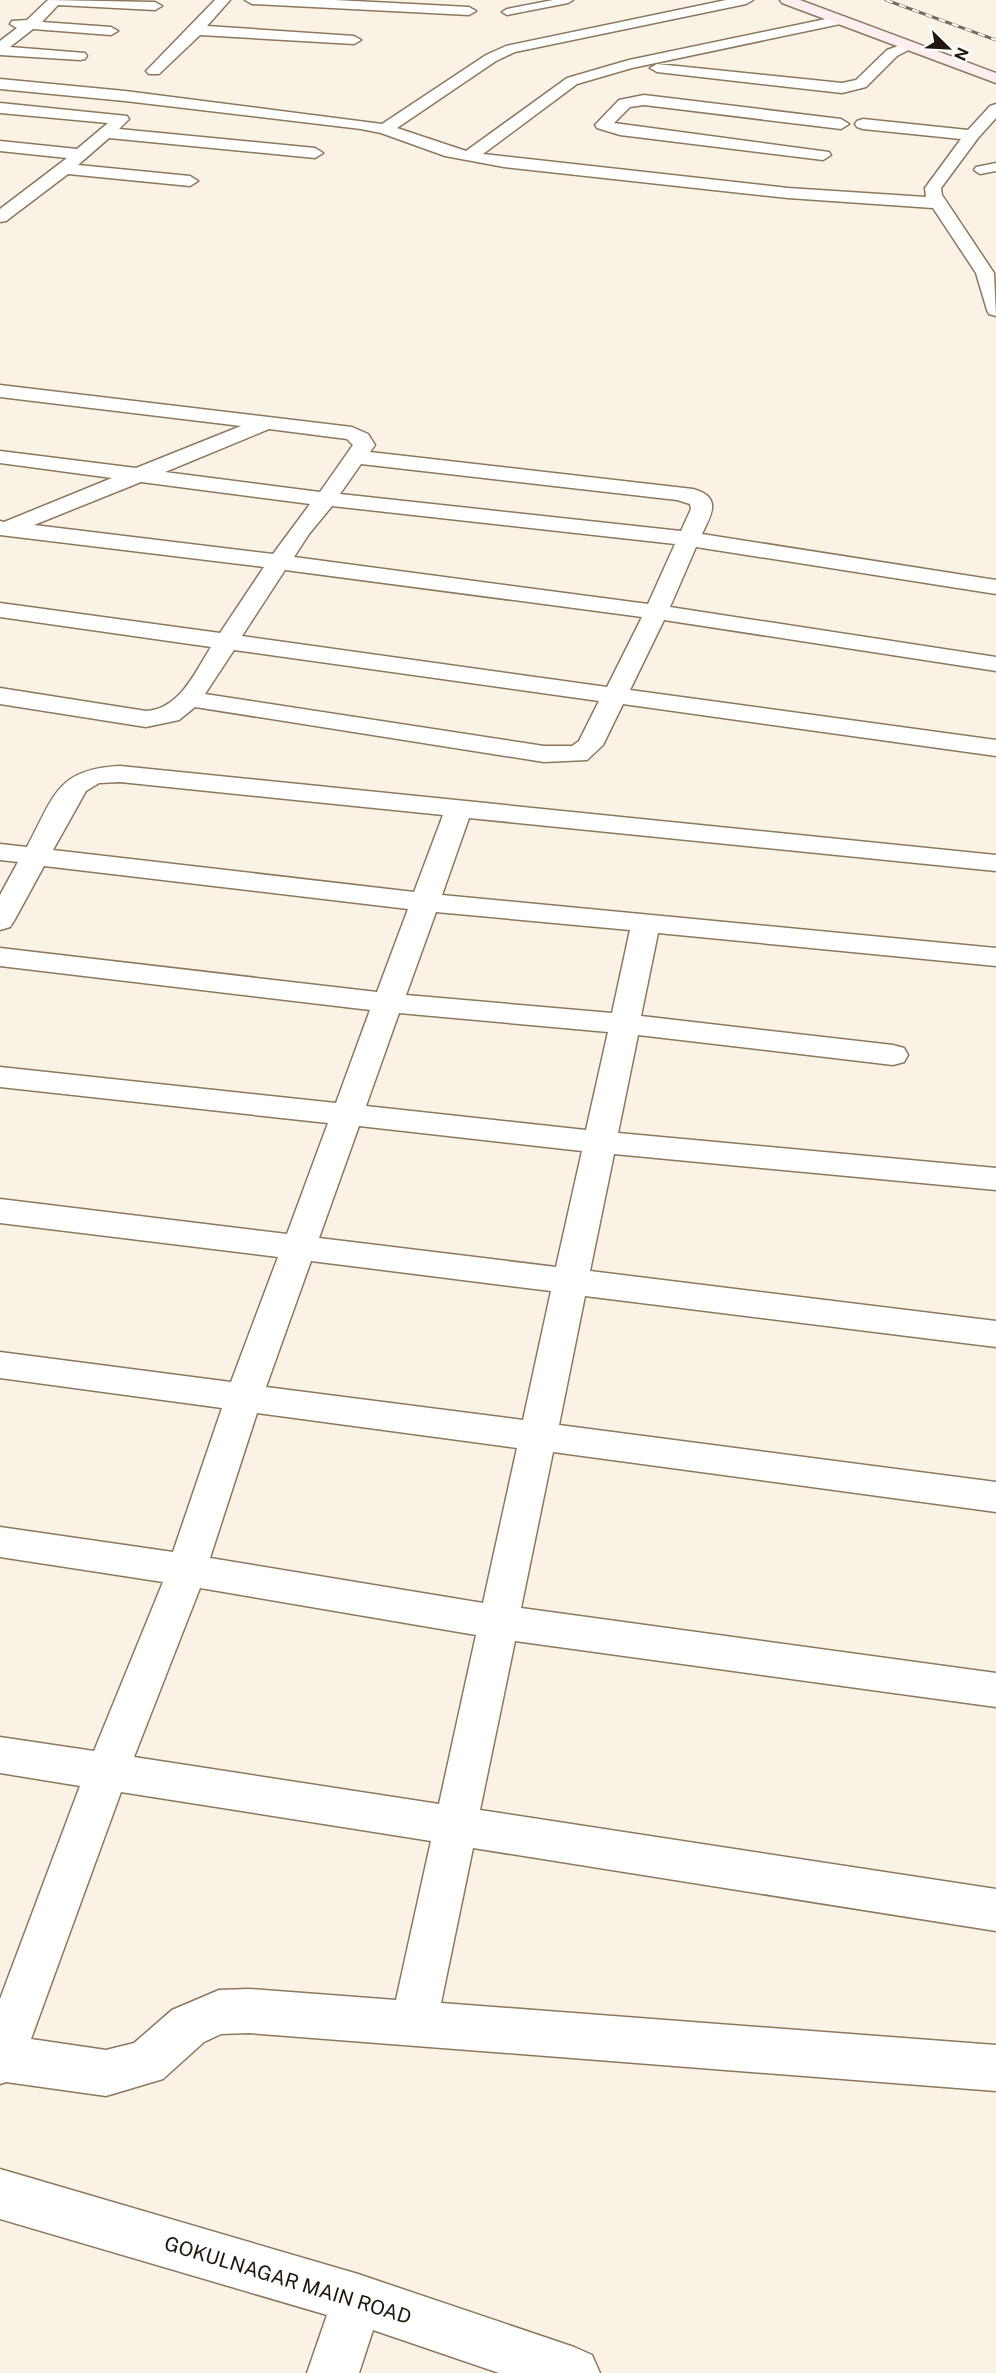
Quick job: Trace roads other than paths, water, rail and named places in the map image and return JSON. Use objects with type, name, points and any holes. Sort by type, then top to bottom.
[{"type":"main road","points":[[787,0],[996,78]]},
{"type":"main road","points":[[818,0],[996,67]]},
{"type":"street","points":[[0,50],[30,25],[51,0],[154,6]]},
{"type":"street","points":[[154,71],[223,0]]},
{"type":"street","points":[[252,0],[469,11]]},
{"type":"street","points":[[385,129],[491,58],[510,49],[746,0]]},
{"type":"street","points":[[468,157],[567,79],[840,20]]},
{"type":"street","points":[[0,23],[111,30]]},
{"type":"street","points":[[196,30],[354,40]]},
{"type":"street","points":[[676,137],[778,33]]},
{"type":"street","points":[[629,64],[831,88],[854,87],[861,84],[892,54],[909,46]]},
{"type":"street","points":[[510,49],[531,60]]},
{"type":"street","points":[[0,50],[80,56]]},
{"type":"street","points":[[0,84],[299,116],[385,129],[439,150],[468,157],[788,193],[938,203]]},
{"type":"street","points":[[0,217],[64,169],[145,98]]},
{"type":"street","points":[[823,155],[608,128],[603,125],[625,103],[633,100],[841,124]]},
{"type":"street","points":[[0,108],[121,119]]},
{"type":"street","points":[[996,109],[972,135],[933,188],[933,195],[985,273],[996,310]]},
{"type":"street","points":[[863,124],[972,135]]},
{"type":"street","points":[[106,133],[315,153]]},
{"type":"street","points":[[0,146],[81,154]]},
{"type":"street","points":[[64,169],[190,181]]},
{"type":"street","points":[[11,191],[32,193]]},
{"type":"street","points":[[0,391],[352,433],[361,438],[364,445],[326,499],[300,530],[189,699],[177,712],[163,718],[146,719],[0,696]]},
{"type":"street","points":[[2,529],[267,423]]},
{"type":"street","points":[[0,457],[326,499],[688,540],[996,587]]},
{"type":"street","points":[[189,699],[560,756],[578,754],[590,745],[656,612],[702,509],[701,502],[693,496],[356,457]]},
{"type":"street","points":[[2,529],[279,562],[656,612],[996,664]]},
{"type":"street","points":[[0,610],[996,748]]},
{"type":"street","points":[[0,921],[71,791],[80,781],[96,775],[120,774],[996,863]]},
{"type":"street","points":[[459,809],[390,1003],[244,1397],[187,1570],[107,1772],[1,2060],[106,2073],[146,2063],[188,2026],[219,2012],[249,2011],[996,2068]]},
{"type":"street","points":[[0,852],[425,902],[996,957]]},
{"type":"street","points":[[414,2023],[646,923]]},
{"type":"street","points":[[0,957],[390,1003],[625,1024],[892,1055]]},
{"type":"street","points":[[0,1077],[600,1142],[996,1179]]},
{"type":"street","points":[[0,1211],[996,1334]]},
{"type":"street","points":[[0,1365],[996,1497]]},
{"type":"street","points":[[0,1542],[187,1570],[499,1622],[996,1690]]},
{"type":"street","points":[[0,1755],[996,1910]]},
{"type":"street","name":"GOKULNAGAR MAIN ROAD","points":[[0,2196],[358,2299],[574,2373]]},
{"type":"street","points":[[333,2373],[358,2299]]},
{"type":"lane","points":[[507,12],[568,0]]},
{"type":"lane","points":[[980,170],[996,167]]},
{"type":"railway","points":[[886,0],[996,40]]}]
